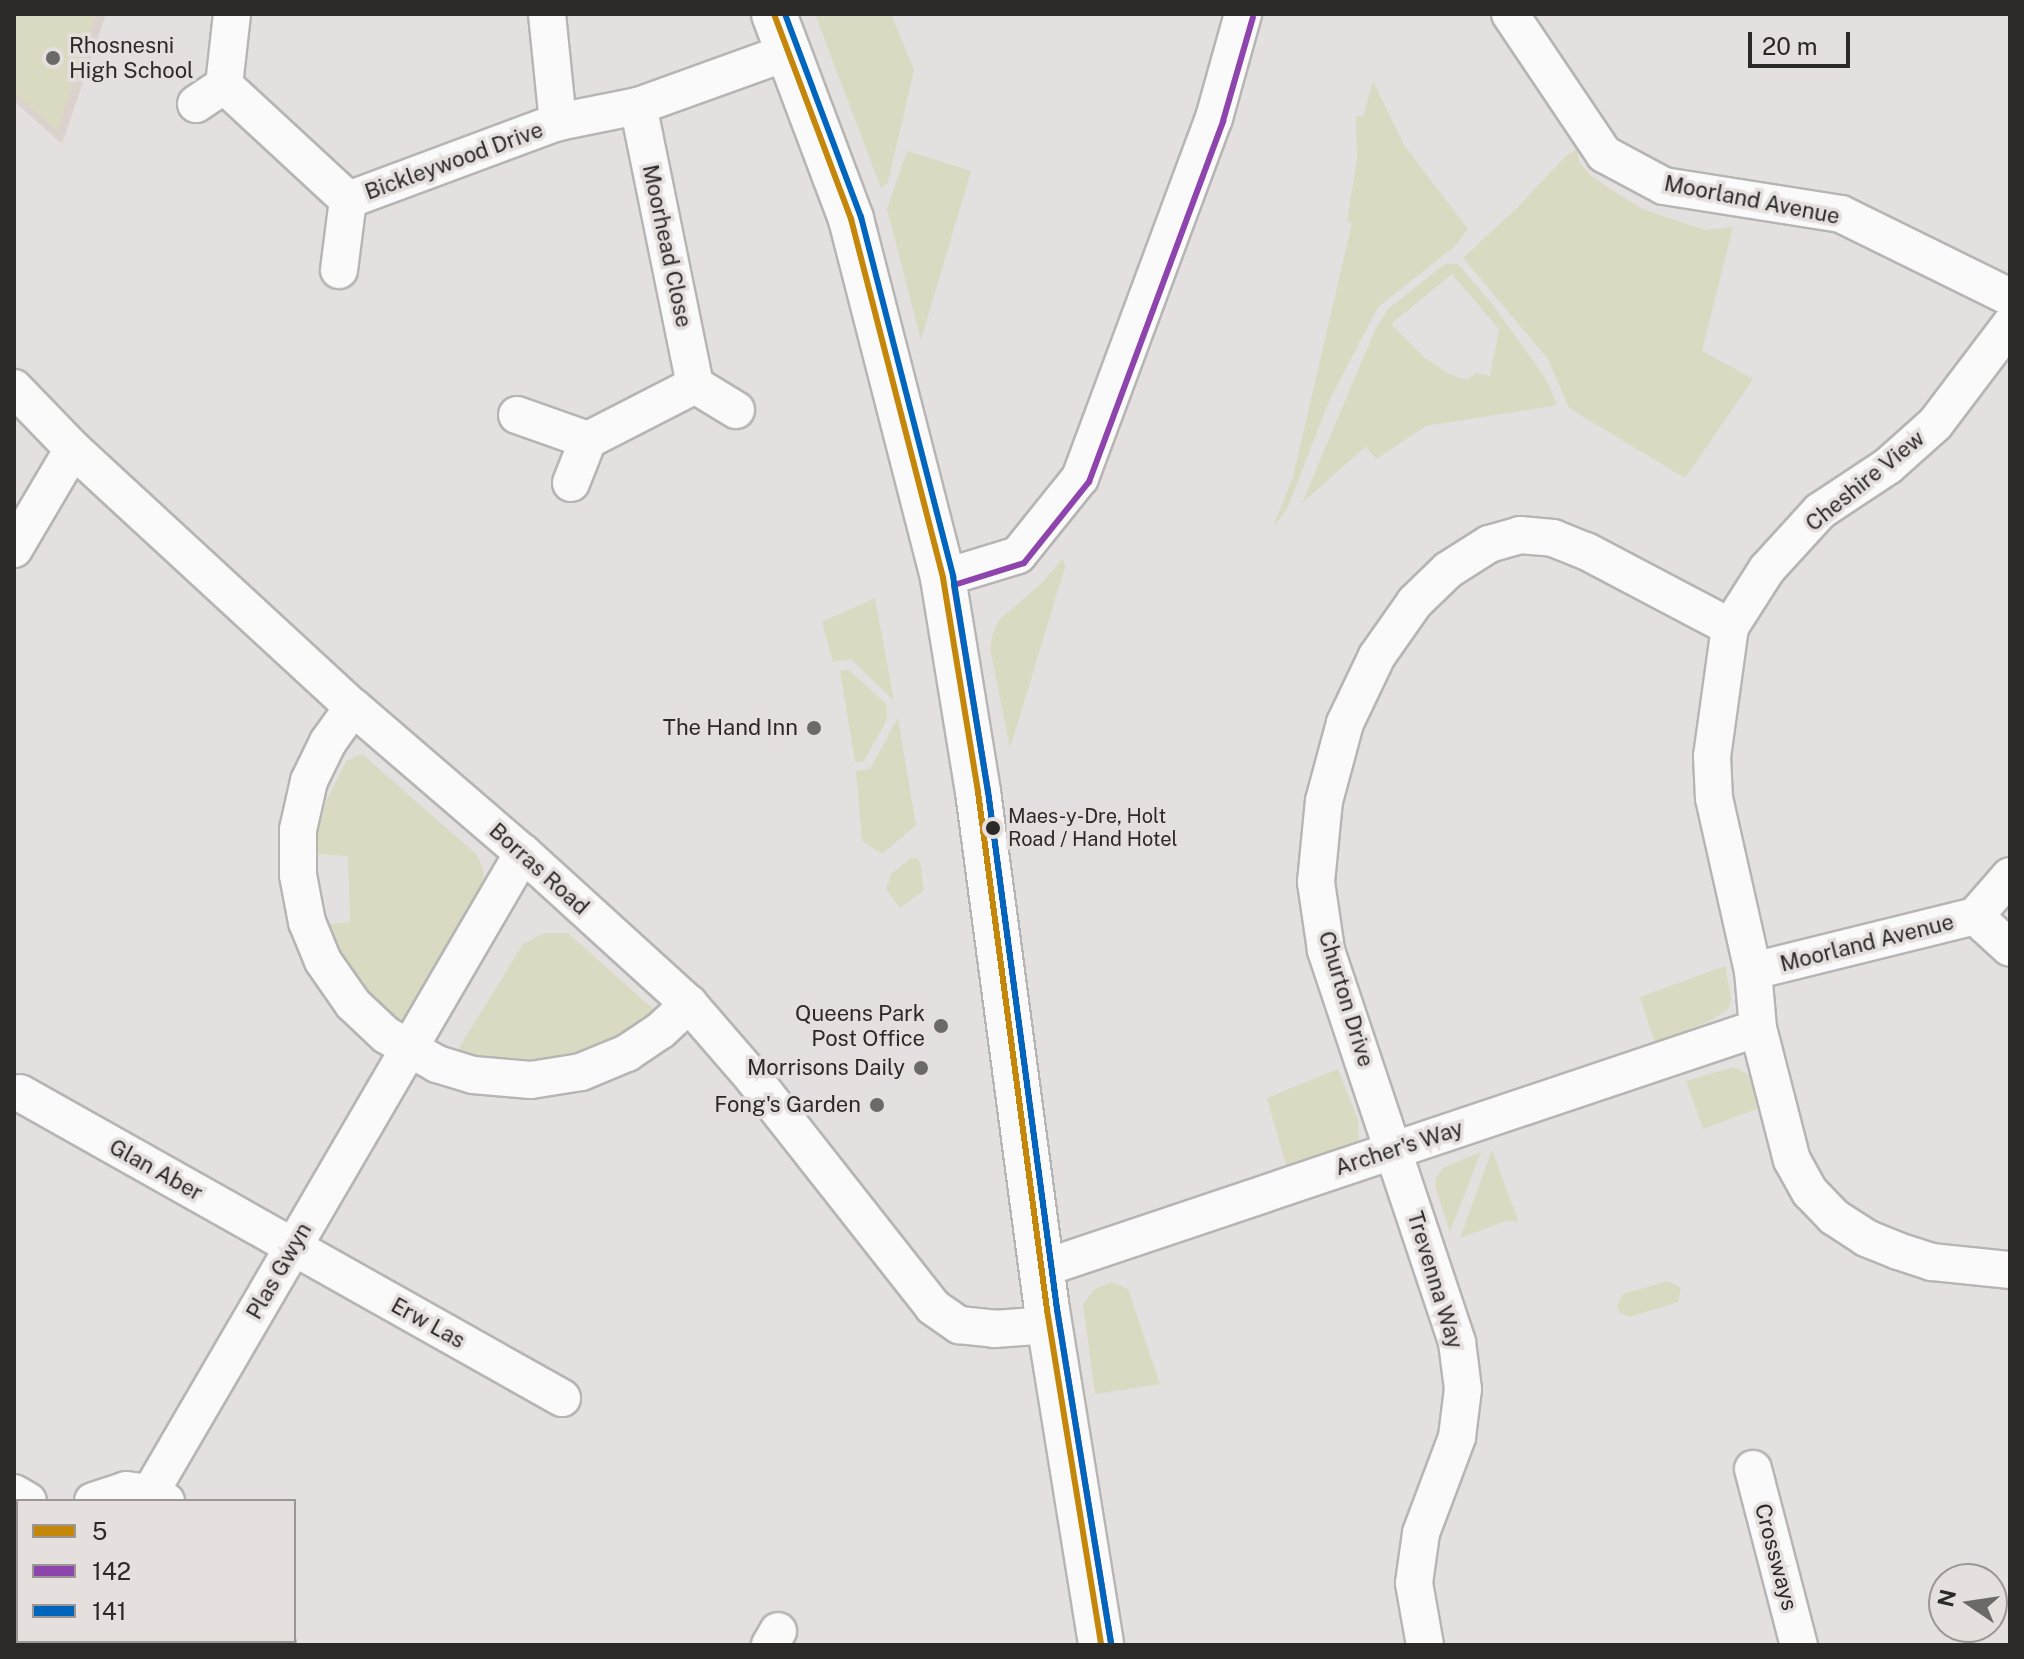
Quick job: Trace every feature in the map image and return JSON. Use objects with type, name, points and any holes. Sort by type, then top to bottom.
[{"type":"main road","points":[[781,33],[851,219],[943,578],[978,792],[1049,1325],[1101,1645]]},
{"type":"street","name":"Bickleywood Drive","points":[[232,14],[210,94],[348,200],[558,122],[638,106],[781,33]]},
{"type":"street","points":[[547,14],[558,122]]},
{"type":"street","points":[[943,578],[1018,555],[1080,478],[1214,118],[1243,14]]},
{"type":"street","name":"Moorland Avenue","points":[[1510,14],[1604,154],[1664,186],[1841,214],[2010,297]]},
{"type":"street","name":"Moorhead Close","points":[[638,106],[695,385]]},
{"type":"street","points":[[339,270],[348,200]]},
{"type":"street","name":"Cheshire View","points":[[1753,971],[1714,798],[1712,756],[1716,708],[1730,627],[1767,569],[1820,511],[1888,466],[1935,424],[2010,325]]},
{"type":"street","points":[[571,483],[588,440],[695,385],[736,410]]},
{"type":"street","name":"Borras Road","points":[[14,388],[73,449],[353,707],[523,853],[689,1004],[753,1078],[933,1307],[959,1325],[995,1329],[1049,1325]]},
{"type":"street","points":[[517,415],[588,440]]},
{"type":"street","points":[[14,549],[73,449]]},
{"type":"street","name":"Churton Drive","points":[[1395,1150],[1326,950],[1316,882],[1324,801],[1345,723],[1377,656],[1415,602],[1448,570],[1489,544],[1520,535],[1553,538],[1586,551],[1730,627]]},
{"type":"street","points":[[353,707],[328,742],[309,781],[298,830],[298,875],[307,922],[323,961],[353,1004],[408,1050],[473,1075],[531,1080],[568,1074],[627,1053],[660,1031],[689,1004]]},
{"type":"street","name":"Plas Gwyn","points":[[158,1497],[293,1247],[523,853]]},
{"type":"street","name":"Moorland Avenue","points":[[1753,971],[1975,916],[2010,876]]},
{"type":"street","points":[[1975,916],[2010,948]]},
{"type":"street","points":[[1753,971],[1758,1028],[1792,1160],[1810,1192],[1834,1217],[1866,1238],[1932,1262],[2010,1270]]},
{"type":"street","name":"Archer's Way","points":[[1041,1269],[1758,1028]]},
{"type":"street","name":"Glan Aber","points":[[20,1093],[293,1247]]},
{"type":"street","name":"Trevenna Way","points":[[1395,1150],[1457,1342],[1463,1389],[1457,1437],[1421,1533],[1414,1583],[1425,1645]]},
{"type":"street","name":"Erw Las","points":[[293,1247],[562,1398]]},
{"type":"street","name":"Crossways","points":[[1753,1469],[1799,1645]]},
{"type":"street","points":[[99,1499],[126,1490],[158,1497]]},
{"type":"shaded area","name":"Rhosnesni High School","points":[[14,14],[106,14],[62,144],[14,101]]},
{"type":"green space","name":"Rhosnesni High School","points":[[14,14],[96,14],[57,131],[14,92]]},
{"type":"green space","points":[[815,14],[891,14],[914,70],[888,182],[881,188]]},
{"type":"green space","points":[[1373,81],[1404,145],[1468,229],[1454,247],[1378,307],[1330,399],[1287,509],[1273,527],[1293,477],[1352,223],[1347,221],[1357,160],[1356,116],[1363,117]]},
{"type":"green space","points":[[1577,149],[1579,162],[1592,177],[1642,209],[1705,230],[1733,227],[1702,351],[1753,379],[1685,478],[1569,408],[1548,359],[1463,258],[1517,208],[1566,156]]},
{"type":"green space","points":[[907,151],[971,171],[921,340],[887,209]]},
{"type":"green space","points":[[1445,264],[1458,264],[1493,305],[1546,379],[1557,405],[1426,426],[1376,459],[1366,446],[1302,503],[1375,330],[1388,309]],"holes":[[[1452,274],[1499,329],[1490,376],[1476,373],[1467,380],[1449,374],[1425,358],[1391,324]]]},
{"type":"green space","points":[[1063,558],[1065,567],[1010,748],[990,648],[993,633],[1000,619],[1042,583]]},
{"type":"green space","points":[[875,598],[894,701],[851,659],[833,662],[822,622]]},
{"type":"green space","points":[[849,670],[886,704],[887,719],[864,761],[855,762],[840,671]]},
{"type":"green space","points":[[898,718],[916,825],[882,854],[862,841],[856,771],[870,769]]},
{"type":"green space","points":[[362,754],[476,854],[483,868],[484,885],[395,1042],[357,1002],[322,925],[350,922],[348,856],[318,854],[313,849],[326,802],[346,761]]},
{"type":"green space","points":[[911,858],[917,858],[920,862],[924,890],[900,908],[886,889],[891,874]]},
{"type":"green space","points":[[545,933],[568,933],[662,1017],[627,1052],[532,1074],[456,1053],[523,944]]},
{"type":"green space","points":[[1725,966],[1731,998],[1729,1008],[1712,1020],[1655,1043],[1640,997]]},
{"type":"green space","points":[[1734,1067],[1752,1076],[1757,1109],[1703,1129],[1686,1081]]},
{"type":"green space","points":[[1338,1069],[1358,1120],[1359,1139],[1351,1147],[1287,1168],[1267,1098]]},
{"type":"green space","points":[[1492,1150],[1519,1223],[1509,1220],[1460,1238]]},
{"type":"green space","points":[[1481,1152],[1450,1232],[1435,1186],[1437,1176],[1443,1168]]},
{"type":"green space","points":[[1668,1281],[1681,1288],[1678,1302],[1629,1317],[1619,1312],[1617,1305],[1623,1294]]},
{"type":"green space","points":[[1112,1282],[1128,1289],[1160,1384],[1095,1394],[1083,1304],[1095,1289]]},
{"type":"transit line","name":"5","points":[[774,14],[851,219],[943,578],[978,792],[1047,1310],[1101,1645]]},
{"type":"transit line","name":"141","points":[[785,14],[861,217],[953,576],[988,791],[1057,1309],[1111,1643]]},
{"type":"transit line","name":"142","points":[[1111,1643],[1057,1309],[988,791],[954,585],[1024,563],[1089,482],[1223,121],[1253,17]]},
{"type":"place","name":"Rhosnesni High School","points":[[53,58]]},
{"type":"place","name":"The Hand Inn","points":[[814,728]]},
{"type":"place","name":"Maes-y-Dre, Holt Road / Hand Hotel","points":[[993,828]]},
{"type":"place","name":"Queens Park Post Office","points":[[941,1026]]},
{"type":"place","name":"Morrisons Daily","points":[[921,1068]]},
{"type":"place","name":"Fong's Garden","points":[[877,1105]]}]
